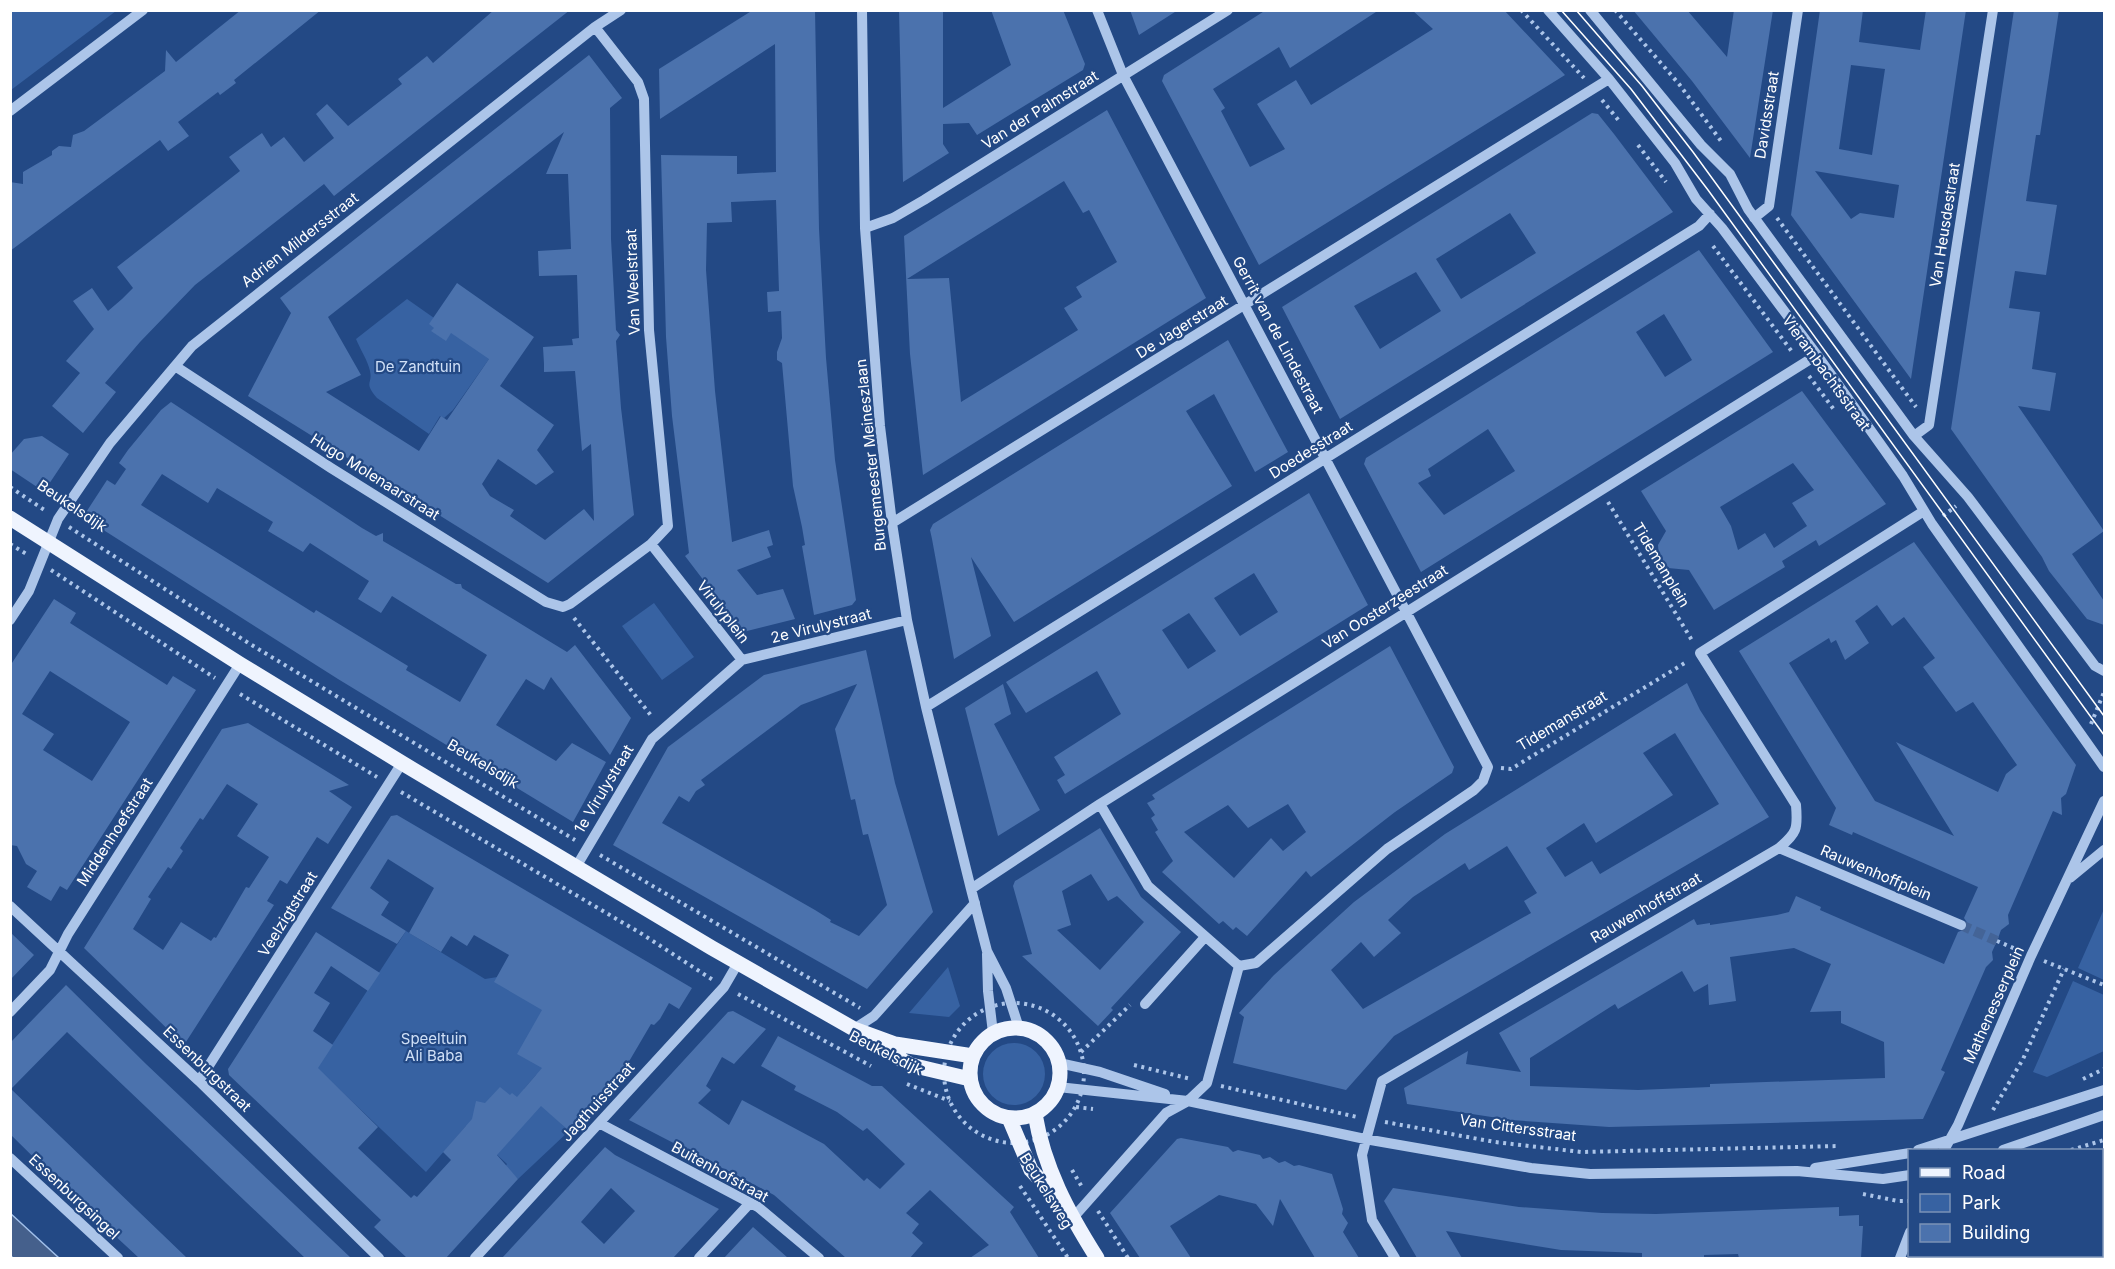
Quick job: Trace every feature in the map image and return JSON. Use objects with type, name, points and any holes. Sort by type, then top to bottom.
[{"type":"main road","name":"Beukelsdijk","points":[[10,518],[240,664],[402,763],[738,963],[854,1029],[895,1044],[973,1056]]},
{"type":"main road","points":[[1019,1028],[1044,1039],[1059,1063],[1058,1087],[1049,1103],[1035,1114],[1009,1118],[993,1113],[982,1105],[974,1093],[970,1079],[973,1056],[980,1045],[993,1033],[1019,1028]]},
{"type":"main road","name":"Beukelsdijk","points":[[854,1029],[874,1046],[911,1065],[970,1079]]},
{"type":"main road","name":"Beukelsweg","points":[[1035,1114],[1044,1155],[1068,1212]]},
{"type":"main road","name":"Beukelsweg","points":[[1009,1118],[1031,1170],[1068,1212],[1097,1258]]},
{"type":"street","points":[[10,111],[142,10]]},
{"type":"street","name":"Adrien Mildersstraat","points":[[10,620],[29,591],[51,543],[58,519],[110,443],[175,366],[212,328],[595,27],[621,10]]},
{"type":"street","name":"Burgemeester Meineszlaan","points":[[862,10],[865,228],[880,426],[892,523],[907,621],[926,707],[987,951]]},
{"type":"street","name":"Gerrit van de Lindestraat","points":[[1096,10],[1123,75],[1488,767]]},
{"type":"street","name":"Van der Palmstraat","points":[[865,228],[893,218],[924,200],[1228,10]]},
{"type":"street","name":"Vierambachtsstraat","points":[[1548,10],[1609,79],[1675,163],[1696,199],[1710,214],[1817,355],[1903,476],[1932,524],[2104,767]]},
{"type":"street","points":[[1590,10],[1701,145],[1730,174],[1755,218],[1914,436],[1968,497],[2095,666],[2104,670]]},
{"type":"street","name":"Davidsstraat","points":[[1769,206],[1798,10]]},
{"type":"street","name":"Van Heusdestraat","points":[[1929,425],[1993,10]]},
{"type":"street","name":"Van Weelstraat","points":[[595,27],[638,82],[644,99],[649,330],[668,526],[651,544]]},
{"type":"street","name":"De Jagerstraat","points":[[892,523],[1609,79]]},
{"type":"street","points":[[1755,218],[1769,206]]},
{"type":"street","name":"Doedesstraat","points":[[926,707],[1699,226],[1710,214]]},
{"type":"street","name":"Van Oosterzeestraat","points":[[971,889],[1100,804],[1817,355]]},
{"type":"street","name":"Hugo Molenaarstraat","points":[[175,366],[331,468],[546,602],[563,607]]},
{"type":"street","points":[[1914,436],[1929,425]]},
{"type":"street","points":[[1700,654],[1924,511]]},
{"type":"street","points":[[563,607],[651,544]]},
{"type":"street","name":"Virulyplein","points":[[651,544],[742,660],[661,728]]},
{"type":"street","name":"2e Virulystraat","points":[[742,660],[907,621]]},
{"type":"street","name":"Rauwenhoffstraat","points":[[1395,1258],[1372,1220],[1362,1155],[1382,1081],[1779,848],[1798,828],[1797,805],[1700,654]]},
{"type":"street","name":"Middenhoefstraat","points":[[10,1012],[50,970],[58,951],[240,664]]},
{"type":"street","name":"1e Virulystraat","points":[[576,867],[652,739],[661,728]]},
{"type":"street","name":"Veelzigtstraat","points":[[200,1082],[402,763]]},
{"type":"street","points":[[1239,966],[1256,963],[1323,902],[1387,849],[1474,790],[1483,781],[1488,767]]},
{"type":"street","name":"Mathenesserplein","points":[[1946,1146],[2031,956],[2104,801]]},
{"type":"street","points":[[1100,804],[1148,886],[1239,966]]},
{"type":"street","name":"Rauwenhoffplein","points":[[1779,848],[1961,925]]},
{"type":"street","name":"Mathenesserplein","points":[[2068,880],[2104,850]]},
{"type":"street","points":[[854,1029],[874,1016],[975,903]]},
{"type":"street","name":"Essenburgstraat","points":[[10,906],[200,1082],[379,1258]]},
{"type":"street","points":[[1145,1004],[1205,937]]},
{"type":"street","points":[[987,951],[1006,988],[1019,1028]]},
{"type":"street","points":[[987,951],[988,992],[993,1033]]},
{"type":"street","name":"Jagthuisstraat","points":[[475,1258],[724,987],[738,963]]},
{"type":"street","points":[[1068,1212],[1166,1113],[1188,1101],[1207,1083],[1239,966]]},
{"type":"street","points":[[1059,1063],[1100,1072],[1188,1101]]},
{"type":"street","points":[[1058,1087],[1188,1101],[1471,1160],[1590,1174],[1797,1171],[1883,1179],[1908,1175]]},
{"type":"street","points":[[1925,1149],[1946,1146],[2104,1090]]},
{"type":"street","points":[[2006,1149],[2104,1115]]},
{"type":"street","name":"Buitenhofstraat","points":[[599,1123],[750,1203],[819,1258]]},
{"type":"street","points":[[1797,1171],[1894,1158],[1908,1154]]},
{"type":"street","name":"Essenburgsingel","points":[[10,1158],[118,1258]]},
{"type":"street","points":[[699,1258],[750,1203]]},
{"type":"street","points":[[1900,1258],[1908,1237]]},
{"type":"path","points":[[1521,10],[1621,123]]},
{"type":"path","points":[[1615,10],[1679,84],[1727,150]]},
{"type":"path","points":[[1635,141],[1671,188]]},
{"type":"path","points":[[1769,206],[1929,425]]},
{"type":"path","name":"Vierambachtsstraat","points":[[1699,226],[1836,413]]},
{"type":"path","name":"Beukelsdijk","points":[[10,487],[250,645],[874,1016]]},
{"type":"path","name":"Tidemanplein","points":[[1600,489],[1700,654]]},
{"type":"path","points":[[1932,524],[1968,497]]},
{"type":"path","name":"Beukelsdijk","points":[[10,544],[227,686],[388,784],[642,934],[724,987],[874,1067]]},
{"type":"path","points":[[563,607],[661,728]]},
{"type":"path","name":"Tidemanstraat","points":[[1488,767],[1511,769],[1700,654]]},
{"type":"path","points":[[1997,941],[2104,985]]},
{"type":"path","points":[[1985,1131],[1994,1108],[2023,1059],[2064,969]]},
{"type":"path","points":[[1092,1054],[1081,1052],[1137,998],[1145,1004]]},
{"type":"path","points":[[944,1035],[954,1037]]},
{"type":"path","name":"Van Cittersstraat","points":[[1127,1063],[1371,1120],[1495,1142],[1581,1152],[1851,1146]]},
{"type":"path","name":"Beukelsdijk","points":[[903,1082],[950,1101],[966,1120],[997,1140]]},
{"type":"path","points":[[1055,1131],[1076,1107]]},
{"type":"path","name":"Beukelsweg","points":[[997,1140],[1001,1150]]},
{"type":"path","points":[[2075,1149],[2104,1140]]},
{"type":"path","name":"Beukelsweg","points":[[1013,1178],[1068,1258]]},
{"type":"green space","points":[[11,10],[116,10],[116,11],[11,90]]},
{"type":"green space","name":"De Zandtuin","points":[[407,299],[454,332],[494,352],[453,410],[444,418],[440,416],[429,434],[377,398],[370,389],[369,367],[356,339]]},
{"type":"green space","points":[[654,603],[694,657],[662,680],[622,626]]},
{"type":"green space","points":[[2104,909],[2104,980],[2078,968]]},
{"type":"green space","name":"Speeltuin Ali Baba","points":[[406,931],[485,979],[568,966],[553,1066],[536,1075],[524,1089],[569,1131],[518,1179],[505,1167],[507,1164],[466,1126],[426,1172],[317,1068]]},
{"type":"green space","points":[[948,967],[960,1006],[949,1017],[909,1013]]},
{"type":"green space","points":[[2073,981],[2104,995],[2104,1051],[2047,1077],[2033,1072]]},
{"type":"green space","points":[[1014,1043],[1026,1045],[1036,1052],[1043,1062],[1045,1074],[1043,1086],[1036,1096],[1026,1103],[1014,1105],[1002,1103],[992,1096],[985,1086],[983,1074],[985,1062],[992,1052],[1002,1045]]},
{"type":"shaded area","points":[[10,1213],[59,1258],[13,1258],[11,1256]]},
{"type":"building","points":[[241,10],[321,10],[234,80],[236,83],[220,95],[218,92],[178,122],[189,136],[168,151],[160,140],[10,251],[10,182],[23,184],[23,172],[52,155],[52,151],[59,146],[71,147],[73,135],[84,131],[165,71],[166,50],[176,62]]},
{"type":"building","points":[[494,10],[570,10],[334,196],[324,184],[195,285],[140,342],[105,383],[116,392],[83,433],[52,406],[80,373],[66,361],[94,329],[73,301],[92,288],[108,311],[122,299],[133,288],[117,267],[240,171],[229,157],[262,133],[271,147],[284,137],[304,162],[334,138],[316,114],[327,104],[348,126],[402,84],[398,79],[427,56],[433,63]]},
{"type":"building","points":[[753,10],[815,10],[819,229],[826,358],[835,460],[856,600],[852,605],[814,615],[802,546],[805,545],[793,486],[782,363],[777,360],[782,338],[781,311],[768,312],[767,292],[779,291],[776,200],[731,202],[732,222],[707,223],[706,270],[715,391],[732,542],[769,530],[773,545],[767,547],[771,557],[737,570],[757,595],[783,589],[795,619],[743,632],[685,556],[689,553],[672,416],[666,337],[661,155],[737,156],[737,174],[776,172],[775,44],[660,119],[659,69]]},
{"type":"building","points":[[899,10],[943,10],[943,108],[1011,65],[991,10],[1063,10],[1085,64],[1083,70],[977,135],[969,123],[943,124],[943,144],[949,153],[903,182]]},
{"type":"building","points":[[1130,10],[1178,10],[1139,35]]},
{"type":"building","points":[[1266,10],[1379,10],[1290,68],[1279,47],[1213,89],[1225,108],[1221,111],[1250,167],[1285,149],[1257,104],[1296,80],[1311,105],[1433,29],[1412,10],[1504,10],[1565,75],[1259,265],[1162,81],[1164,75]]},
{"type":"building","points":[[1633,10],[1687,10],[1727,57],[1734,10],[1773,10],[1750,158],[1692,81]]},
{"type":"building","points":[[1820,10],[1863,10],[1859,42],[1920,50],[1926,10],[1966,10],[1911,379],[1791,215]],"holes":[[[1851,65],[1885,69],[1872,155],[1839,149]],[[1815,171],[1899,185],[1894,218],[1860,213],[1851,219]]]},
{"type":"building","points":[[2014,10],[2059,10],[2040,135],[2036,135],[2026,201],[2057,205],[2046,275],[2015,271],[2009,308],[2040,312],[2032,369],[2056,373],[2050,411],[2018,406],[2104,531],[2072,554],[2104,601],[2104,625],[2087,619],[2049,571],[2042,557],[1951,429]]},
{"type":"building","points":[[589,55],[622,98],[610,108],[611,239],[616,330],[620,335],[616,341],[621,408],[634,515],[548,583],[248,396],[291,313],[280,298]],"holes":[[[564,132],[546,174],[568,174],[571,249],[538,251],[539,276],[577,275],[579,338],[572,339],[573,345],[543,347],[544,372],[575,371],[582,451],[591,444],[594,521],[584,509],[545,540],[510,516],[514,510],[490,496],[482,484],[498,459],[536,485],[554,472],[537,450],[554,425],[500,386],[534,337],[457,283],[429,324],[434,328],[431,331],[446,341],[451,333],[489,359],[447,420],[441,416],[419,451],[326,392],[361,375],[328,317]]]},
{"type":"building","points":[[1107,110],[1206,298],[923,475],[910,354],[904,236]],"holes":[[[1064,181],[1083,213],[1089,210],[1117,262],[1076,287],[1082,297],[1064,308],[1078,330],[961,402],[949,278],[907,279]]]},
{"type":"building","points":[[1592,113],[1598,114],[1673,212],[1340,419],[1282,307]],"holes":[[[1510,213],[1536,253],[1461,299],[1436,259]],[[1416,272],[1441,311],[1380,349],[1354,306]]]},
{"type":"building","points":[[1699,250],[1773,352],[1421,572],[1364,464],[1366,458]],"holes":[[[1664,314],[1692,360],[1665,377],[1636,332]],[[1488,429],[1515,471],[1444,515],[1418,483],[1431,476],[1428,469]]]},
{"type":"building","points":[[1228,340],[1288,452],[1255,472],[1214,394],[1186,411],[1232,486],[1014,622],[971,557],[991,636],[954,659],[930,530],[933,524]]},
{"type":"building","points":[[1802,391],[1886,504],[1819,546],[1816,540],[1782,561],[1785,567],[1714,610],[1689,570],[1668,568],[1659,558],[1658,545],[1666,531],[1641,491]],"holes":[[[1793,463],[1814,490],[1792,503],[1807,526],[1774,548],[1765,533],[1738,550],[1731,526],[1720,507]]]},
{"type":"building","points":[[171,402],[362,528],[376,536],[383,533],[383,541],[456,584],[461,584],[462,588],[567,652],[575,645],[631,718],[610,755],[551,677],[544,690],[526,679],[496,725],[556,761],[572,743],[606,762],[573,822],[338,679],[83,517],[107,480],[115,485],[126,469],[119,463],[161,410]],"holes":[[[162,474],[208,503],[217,488],[273,522],[268,531],[303,552],[310,543],[369,581],[358,599],[381,613],[392,596],[487,655],[460,702],[406,670],[408,666],[316,610],[314,613],[141,505]]]},
{"type":"building","points":[[42,436],[69,454],[47,487],[40,489],[10,469],[10,455],[24,439]]},
{"type":"building","points":[[1309,493],[1368,605],[1065,794],[1057,780],[1065,775],[1054,757],[1121,714],[1097,671],[1026,713],[1006,682]],"holes":[[[1254,573],[1278,612],[1240,636],[1214,598]],[[1189,613],[1216,651],[1188,669],[1162,630]]]},
{"type":"building","points":[[1914,542],[2076,765],[2066,794],[2061,798],[2062,815],[2053,811],[2008,915],[2009,924],[2001,930],[1992,952],[1993,960],[1986,967],[1941,1070],[1945,1072],[1923,1119],[1609,1127],[1511,1120],[1407,1104],[1404,1088],[1468,1051],[1466,1064],[1521,1072],[1499,1033],[1694,919],[1697,925],[1710,923],[1710,925],[1777,915],[1789,912],[1796,896],[1821,907],[1820,910],[1944,964],[1958,932],[1968,928],[1964,918],[1978,887],[1853,832],[1852,835],[1829,825],[1836,808],[1739,651]],"holes":[[[1877,605],[1892,626],[1904,617],[1935,658],[1923,667],[1956,712],[1973,702],[2017,765],[2006,774],[1998,792],[1896,742],[1954,836],[1875,801],[1789,663],[1829,638],[1831,643],[1836,640],[1845,660],[1869,643],[1855,621]],[[1794,948],[1831,964],[1810,1012],[1841,1011],[1841,1023],[1884,1042],[1885,1078],[1710,1084],[1710,1087],[1638,1090],[1530,1086],[1530,1058],[1615,1004],[1618,1009],[1682,971],[1694,992],[1708,984],[1709,1005],[1736,1001],[1730,957]]]},
{"type":"building","points":[[54,599],[76,613],[70,623],[167,685],[173,676],[196,690],[67,890],[60,886],[51,901],[27,887],[37,871],[26,864],[17,846],[10,845],[10,666]],"holes":[[[50,671],[130,722],[92,781],[43,750],[54,734],[22,714]]]},
{"type":"building","points":[[1390,646],[1454,767],[1452,773],[1395,812],[1311,877],[1306,871],[1247,936],[1236,927],[1233,930],[1223,921],[1219,924],[1162,872],[1173,861],[1155,832],[1158,830],[1151,818],[1155,815],[1147,803],[1155,799],[1152,795]],"holes":[[[1288,804],[1306,832],[1283,851],[1271,838],[1234,878],[1184,832],[1228,805],[1248,828]]]},
{"type":"building","points":[[866,650],[895,783],[933,912],[867,989],[613,845],[668,747],[764,675]],"holes":[[[857,684],[835,729],[851,800],[855,799],[863,835],[868,834],[887,905],[859,936],[830,922],[831,920],[815,910],[662,823],[679,796],[689,802],[696,791],[705,785],[701,780],[801,705]]]},
{"type":"building","points":[[1687,683],[1700,710],[1769,817],[1394,1036],[1346,1090],[1233,1063],[1244,1017],[1239,1013],[1274,975],[1354,902],[1445,834]],"holes":[[[1675,733],[1719,804],[1600,874],[1592,861],[1565,877],[1546,848],[1584,823],[1596,843],[1673,795],[1643,753]],[[1507,846],[1537,893],[1524,901],[1531,913],[1363,1009],[1331,970],[1361,942],[1374,957],[1401,933],[1388,920],[1413,897],[1465,863],[1469,870]]]},
{"type":"building","points":[[1003,684],[1011,714],[994,724],[1040,810],[998,836],[965,708]]},
{"type":"building","points":[[248,723],[349,785],[329,791],[352,807],[328,844],[317,837],[287,884],[280,880],[267,901],[274,905],[184,1045],[84,948],[222,729]],"holes":[[[227,784],[258,804],[237,836],[269,857],[249,888],[246,887],[216,938],[214,937],[211,941],[181,922],[163,950],[133,929],[151,899],[148,897],[168,867],[171,869],[183,851],[180,848],[200,818],[203,820]]]},
{"type":"building","points":[[397,815],[692,988],[679,1009],[669,1003],[660,1019],[654,1025],[651,1024],[624,1070],[569,1131],[541,1106],[497,1155],[518,1179],[446,1258],[407,1258],[374,1227],[381,1220],[229,1075],[228,1069],[316,932],[380,973],[368,991],[331,966],[314,993],[330,1003],[313,1031],[333,1045],[318,1068],[378,1127],[358,1148],[411,1198],[414,1195],[417,1197],[451,1160],[443,1152],[472,1119],[476,1101],[485,1103],[500,1087],[510,1095],[512,1093],[517,1097],[542,1068],[517,1054],[542,1010],[494,982],[509,955],[474,935],[467,946],[451,936],[441,952],[409,933],[434,888],[388,859],[370,888],[389,902],[381,915],[406,931],[397,944],[331,908],[391,816]]},
{"type":"building","points":[[1100,828],[1141,897],[1181,932],[1111,1008],[1113,1010],[1098,1026],[1022,956],[1032,954],[1013,886],[1015,881]],"holes":[[[1091,874],[1108,901],[1117,896],[1144,922],[1100,970],[1057,930],[1071,925],[1062,891]]]},
{"type":"building","points":[[10,932],[34,955],[10,980]]},
{"type":"building","points":[[66,985],[351,1258],[305,1258],[67,1032],[11,1089],[187,1258],[139,1258],[84,1207],[10,1134],[10,1043]]},
{"type":"building","points":[[733,1011],[766,1029],[734,1064],[722,1057],[706,1086],[711,1090],[698,1103],[729,1125],[742,1100],[824,1144],[864,1181],[867,1178],[880,1189],[905,1164],[867,1128],[863,1131],[837,1112],[794,1090],[796,1086],[761,1066],[778,1036],[872,1086],[882,1086],[1014,1207],[1010,1212],[1039,1258],[970,1258],[989,1245],[930,1190],[906,1213],[919,1224],[912,1233],[923,1243],[910,1258],[846,1258],[774,1195],[629,1120],[728,1012]]},
{"type":"building","points":[[1177,1139],[1228,1147],[1233,1152],[1238,1150],[1260,1155],[1263,1159],[1270,1157],[1279,1163],[1285,1161],[1294,1166],[1299,1165],[1332,1174],[1343,1209],[1342,1214],[1348,1223],[1343,1232],[1359,1258],[1315,1258],[1280,1199],[1273,1226],[1256,1204],[1219,1195],[1170,1226],[1191,1258],[1140,1258],[1110,1213]]},
{"type":"building","points":[[605,1147],[615,1155],[719,1209],[673,1258],[502,1258]],"holes":[[[611,1188],[635,1211],[604,1244],[581,1222]]]},
{"type":"building","points":[[1393,1188],[1519,1207],[1602,1213],[1656,1214],[1839,1207],[1839,1216],[1859,1215],[1859,1226],[1863,1226],[1861,1258],[1739,1258],[1738,1254],[1704,1255],[1704,1258],[1642,1258],[1642,1253],[1561,1250],[1446,1231],[1462,1258],[1417,1258],[1384,1201]]},
{"type":"building","points":[[753,1227],[788,1258],[724,1258]]},
{"type":"tunnel","points":[[1961,925],[1997,941]]},
{"type":"tram line","points":[[1561,10],[1631,89],[1708,190],[2104,735]]},
{"type":"tram line","points":[[1576,10],[1642,86],[1693,152],[2104,716]]}]
